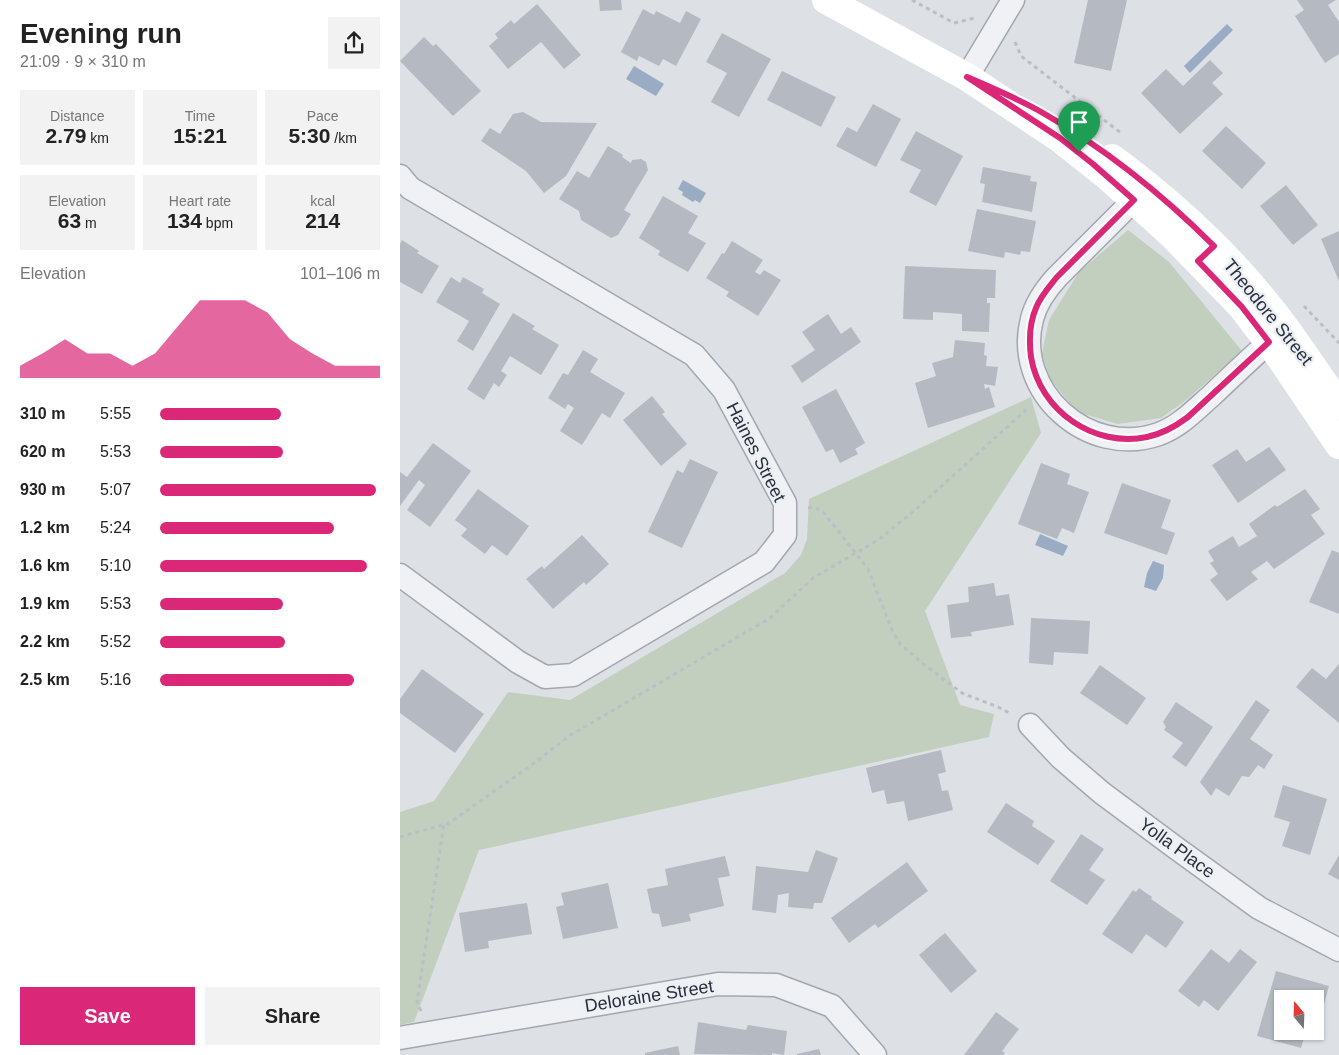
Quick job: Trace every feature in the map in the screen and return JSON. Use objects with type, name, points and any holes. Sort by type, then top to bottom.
[{"type":"main road","name":"Theodore Street","points":[[826,0],[967,77],[1060,138],[1093,164],[1140,192],[1206,254],[1246,281],[1338,440]]},
{"type":"main road","name":"Theodore Street","points":[[1278,336],[1339,405]]},
{"type":"street","points":[[967,77],[1013,0]]},
{"type":"street","name":"Haines Street","points":[[400,176],[410,188],[694,355],[724,390],[785,502],[784,535],[764,562],[573,675],[545,678],[518,662],[400,575]]},
{"type":"street","name":"Theodore Street","points":[[1140,192],[1057,277],[1036,307],[1030,328],[1030,353],[1037,381],[1044,393],[1063,415],[1082,428],[1094,433],[1120,438],[1146,437],[1169,429],[1188,417],[1278,336]]},
{"type":"street","name":"Yolla Place","points":[[1030,725],[1061,758],[1102,793],[1176,848],[1259,908],[1339,950]]},
{"type":"street","name":"Deloraine Street","points":[[400,1038],[718,984],[776,985],[832,1006],[875,1055]]},
{"type":"path","points":[[400,837],[449,823],[570,736],[770,618],[813,578],[878,540],[1044,393]]},
{"type":"path","points":[[785,511],[814,507],[824,513],[868,568],[892,630],[900,644],[962,693],[998,707],[1030,725]]},
{"type":"path","points":[[428,1032],[417,1002],[444,824]]},
{"type":"green space","points":[[1128,230],[1169,262],[1242,351],[1185,401],[1161,418],[1118,424],[1077,412],[1050,379],[1042,353],[1049,320],[1079,272]]},
{"type":"green space","points":[[1031,397],[1041,433],[925,611],[960,705],[994,714],[989,737],[479,850],[414,1022],[400,1025],[400,812],[434,801],[508,692],[570,700],[785,573],[801,555],[807,539],[809,499]]},
{"type":"water","points":[[1227,24],[1233,30],[1190,73],[1184,66]]},
{"type":"water","points":[[634,66],[664,84],[656,96],[626,79]]},
{"type":"water","points":[[683,180],[706,193],[700,203],[695,200],[693,202],[682,195],[683,192],[678,189]]},
{"type":"water","points":[[1040,534],[1068,546],[1063,556],[1035,545]]},
{"type":"water","points":[[1153,561],[1164,565],[1163,578],[1156,591],[1144,587],[1147,573]]},
{"type":"building","points":[[599,0],[621,0],[622,10],[600,11]]},
{"type":"building","points":[[1088,0],[1127,0],[1111,71],[1074,63]]},
{"type":"building","points":[[1297,0],[1336,0],[1328,5],[1339,22],[1339,54],[1325,63],[1295,16],[1304,10]]},
{"type":"building","points":[[537,4],[581,55],[564,69],[541,42],[508,69],[489,46],[498,38],[495,34],[511,20],[514,24]]},
{"type":"building","points":[[643,9],[654,15],[656,11],[680,23],[686,11],[701,19],[676,66],[663,59],[659,66],[639,56],[637,61],[621,52]]},
{"type":"building","points":[[722,33],[771,59],[739,117],[711,102],[727,73],[706,62]]},
{"type":"building","points":[[424,37],[433,46],[436,44],[481,91],[453,116],[400,61]]},
{"type":"building","points":[[1210,60],[1223,73],[1212,83],[1223,94],[1180,134],[1141,93],[1166,69],[1183,86]]},
{"type":"building","points":[[782,71],[836,97],[821,127],[767,100]]},
{"type":"building","points":[[873,104],[901,119],[876,167],[836,146],[847,127],[857,132]]},
{"type":"building","points":[[523,112],[541,122],[597,123],[566,176],[544,193],[526,171],[481,141],[490,128],[500,134],[513,114]]},
{"type":"building","points":[[1226,126],[1266,163],[1242,189],[1202,151]]},
{"type":"building","points":[[916,131],[963,156],[936,206],[909,192],[921,170],[900,160]]},
{"type":"building","points":[[608,146],[623,155],[622,157],[631,163],[632,160],[641,159],[646,162],[648,170],[624,210],[631,214],[618,235],[611,238],[581,220],[579,211],[559,199],[577,171],[589,178]]},
{"type":"building","points":[[983,167],[1031,176],[1030,181],[1037,182],[1032,212],[982,202],[985,184],[980,183]]},
{"type":"building","points":[[1286,185],[1318,225],[1293,245],[1260,206]]},
{"type":"building","points":[[663,196],[698,216],[688,233],[706,243],[688,272],[658,255],[660,251],[639,238]]},
{"type":"building","points":[[977,209],[1036,221],[1030,252],[1021,251],[1020,255],[1005,252],[1004,258],[968,251]]},
{"type":"building","points":[[1339,231],[1339,281],[1321,239]]},
{"type":"building","points":[[402,240],[419,251],[417,253],[439,266],[422,294],[400,282],[400,244]]},
{"type":"building","points":[[732,241],[763,260],[755,272],[760,275],[764,270],[781,280],[758,316],[726,296],[729,292],[706,278]]},
{"type":"building","points":[[905,266],[996,270],[995,298],[987,298],[987,303],[990,303],[989,332],[962,331],[962,314],[933,312],[933,320],[903,319]]},
{"type":"building","points":[[451,277],[460,283],[463,277],[484,289],[482,293],[500,304],[473,351],[457,341],[469,321],[436,302]]},
{"type":"building","points":[[513,313],[535,326],[532,329],[559,345],[541,375],[510,356],[501,371],[507,375],[499,387],[494,383],[484,400],[467,389]]},
{"type":"building","points":[[828,314],[841,334],[851,327],[861,342],[802,383],[791,366],[815,350],[802,332]]},
{"type":"building","points":[[955,340],[985,343],[984,355],[987,356],[986,366],[998,367],[995,386],[984,384],[985,389],[989,387],[995,407],[928,428],[915,383],[936,376],[932,363],[953,357]]},
{"type":"building","points":[[583,350],[598,359],[590,372],[625,393],[610,418],[602,413],[582,445],[560,431],[574,408],[568,404],[565,409],[548,398],[563,373],[568,375]]},
{"type":"building","points":[[836,389],[865,443],[855,449],[858,454],[840,463],[833,449],[826,452],[802,407]]},
{"type":"building","points":[[652,396],[665,412],[662,414],[687,444],[661,466],[623,420]]},
{"type":"building","points":[[433,443],[471,471],[430,527],[407,510],[425,485],[419,480],[400,506],[400,472],[407,477]]},
{"type":"building","points":[[1269,447],[1286,470],[1238,503],[1212,465],[1237,449],[1246,462]]},
{"type":"building","points":[[690,459],[718,472],[682,548],[648,532],[677,470],[683,473]]},
{"type":"building","points":[[1041,463],[1070,474],[1067,484],[1089,492],[1074,533],[1062,528],[1057,539],[1018,524]]},
{"type":"building","points":[[1122,483],[1171,500],[1161,528],[1175,533],[1167,555],[1104,533]]},
{"type":"building","points":[[478,489],[529,526],[507,556],[492,545],[485,554],[461,536],[467,529],[455,520]]},
{"type":"building","points":[[1305,489],[1320,509],[1311,515],[1325,534],[1274,569],[1267,561],[1251,572],[1258,579],[1227,601],[1210,580],[1218,574],[1210,563],[1214,561],[1208,551],[1233,536],[1239,547],[1257,536],[1249,524],[1275,505],[1277,507]]},
{"type":"building","points":[[582,535],[609,564],[586,585],[584,582],[553,609],[526,579],[542,566],[544,569]]},
{"type":"building","points":[[1332,550],[1339,553],[1339,614],[1309,602]]},
{"type":"building","points":[[994,583],[996,596],[1009,594],[1014,625],[971,632],[972,636],[951,638],[947,605],[969,602],[968,587]]},
{"type":"building","points":[[1031,618],[1090,621],[1088,654],[1054,652],[1053,665],[1029,663]]},
{"type":"building","points":[[1339,664],[1339,723],[1296,687],[1312,668],[1326,679]]},
{"type":"building","points":[[1100,665],[1146,698],[1127,725],[1080,693]]},
{"type":"building","points":[[422,669],[484,714],[455,753],[400,713],[400,699]]},
{"type":"building","points":[[1256,700],[1270,710],[1250,739],[1273,755],[1264,769],[1258,765],[1249,777],[1242,776],[1229,796],[1216,788],[1211,796],[1200,782]]},
{"type":"building","points":[[1176,702],[1213,727],[1186,767],[1172,757],[1183,743],[1164,730],[1166,727],[1163,722]]},
{"type":"building","points":[[941,750],[946,772],[938,774],[942,791],[948,790],[953,810],[908,821],[904,801],[887,804],[884,790],[872,793],[866,768]]},
{"type":"building","points":[[1283,785],[1327,799],[1310,855],[1282,846],[1290,822],[1274,817]]},
{"type":"building","points":[[1006,803],[1034,821],[1032,826],[1055,841],[1038,865],[987,832]]},
{"type":"building","points":[[1081,834],[1104,849],[1089,870],[1105,880],[1087,905],[1050,881]]},
{"type":"building","points":[[816,850],[838,858],[822,903],[814,903],[813,909],[788,907],[789,893],[778,895],[776,913],[752,910],[756,866],[808,872]]},
{"type":"building","points":[[1339,855],[1339,880],[1328,874]]},
{"type":"building","points":[[725,856],[730,876],[718,878],[724,906],[689,914],[691,921],[662,927],[659,914],[652,913],[647,889],[668,885],[665,869]]},
{"type":"building","points":[[907,862],[928,891],[878,928],[875,924],[849,943],[831,918]]},
{"type":"building","points":[[608,883],[618,928],[563,939],[556,907],[564,905],[561,893]]},
{"type":"building","points":[[1139,888],[1152,897],[1151,899],[1184,922],[1166,948],[1146,934],[1132,954],[1102,934],[1133,890],[1136,892]]},
{"type":"building","points":[[527,903],[532,934],[488,941],[489,948],[465,952],[459,913]]},
{"type":"building","points":[[945,933],[977,971],[951,993],[919,955]]},
{"type":"building","points":[[1211,949],[1229,963],[1240,949],[1257,962],[1218,1011],[1204,1000],[1199,1007],[1178,991]]},
{"type":"building","points":[[1276,971],[1329,986],[1324,1004],[1324,990],[1274,990],[1274,1040],[1303,1040],[1301,1048],[1257,1036]]},
{"type":"building","points":[[996,1012],[1019,1029],[1002,1051],[1005,1053],[1003,1055],[964,1055]]},
{"type":"building","points":[[698,1022],[746,1030],[748,1025],[787,1031],[784,1055],[772,1053],[772,1055],[694,1054]]},
{"type":"building","points":[[678,1046],[680,1055],[645,1055],[645,1053]]},
{"type":"building","points":[[819,1049],[821,1055],[797,1055],[797,1054]]},
{"type":"route","points":[[967,77],[1025,103],[1071,130],[1123,166],[1176,210],[1214,246],[1198,261],[1242,307],[1269,342],[1188,417],[1159,434],[1146,437],[1120,438],[1094,433],[1082,428],[1063,415],[1047,399],[1037,381],[1032,364],[1030,328],[1036,307],[1041,298],[1057,277],[1134,200],[1079,152],[967,77]]}]
